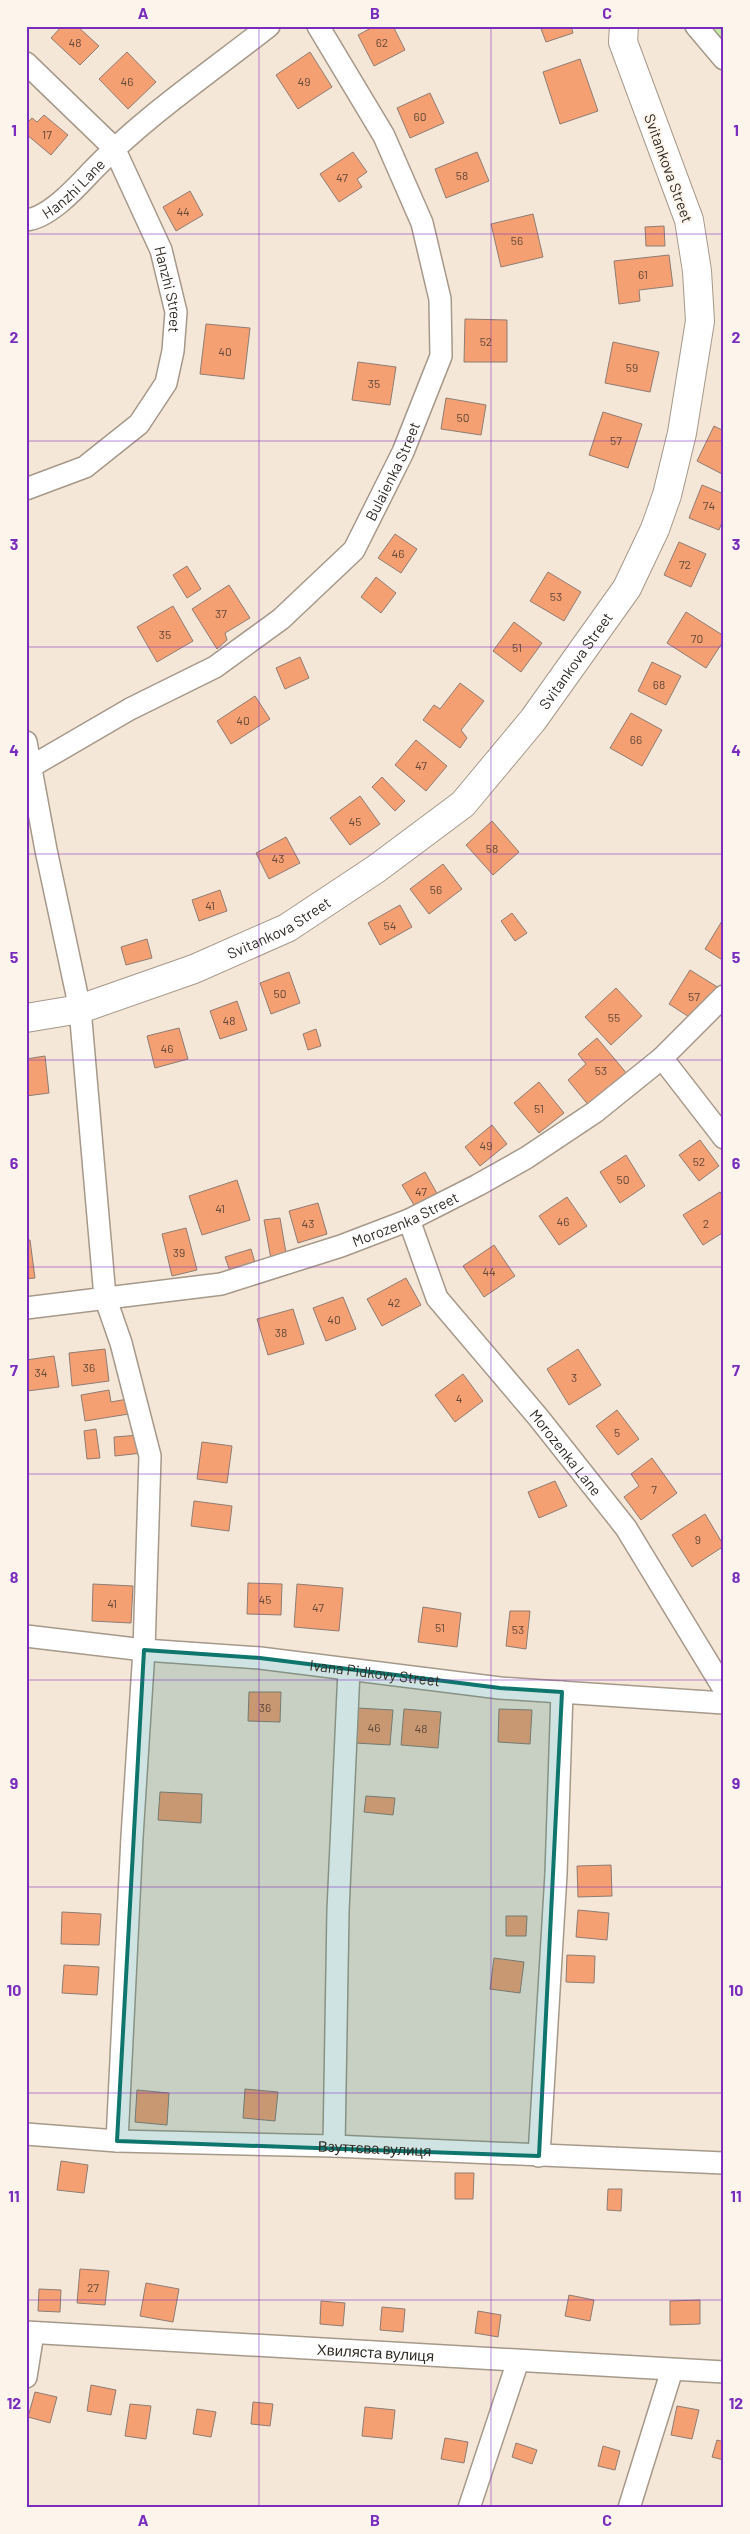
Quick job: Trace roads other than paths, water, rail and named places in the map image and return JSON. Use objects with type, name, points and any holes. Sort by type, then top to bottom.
[{"type":"street","name":"Hanzhi Lane","points":[[26,220],[37,219],[74,190],[114,148],[268,26]]},
{"type":"street","name":"Bulaienka Street","points":[[29,767],[130,709],[216,667],[282,619],[354,550],[403,452],[441,356],[440,299],[422,223],[384,136],[318,26]]},
{"type":"street","name":"Svitankova Street","points":[[26,1018],[80,1010],[194,969],[287,928],[376,868],[463,804],[533,720],[627,588],[655,529],[667,495],[682,433],[700,321],[697,271],[689,220],[623,42],[624,26]]},
{"type":"street","points":[[696,26],[724,59]]},
{"type":"street","name":"Hanzhi Street","points":[[26,63],[114,148],[161,250],[176,312],[173,351],[166,383],[139,424],[85,467],[26,490]]},
{"type":"street","points":[[26,742],[29,767],[80,1010],[106,1297],[124,1352],[150,1456],[144,1650],[132,1837],[117,2142]]},
{"type":"street","name":"Morozenka Street","points":[[26,1308],[221,1284],[342,1246],[409,1220],[526,1158],[595,1112],[662,1058],[724,996]]},
{"type":"street","points":[[662,1058],[724,1138]]},
{"type":"street","name":"Morozenka Lane","points":[[409,1220],[437,1298],[538,1417],[626,1528],[724,1688]]},
{"type":"street","name":"Ivana Pidkovy Street","points":[[26,1636],[144,1650],[260,1658],[500,1688],[724,1703]]},
{"type":"street","points":[[334,2146],[338,1911],[349,1670]]},
{"type":"street","points":[[539,2156],[556,1874],[562,1692]]},
{"type":"street","name":"Взуттєва вулиця","points":[[26,2134],[117,2142],[334,2146],[724,2163]]},
{"type":"street","points":[[26,2377],[30,2333]]},
{"type":"street","name":"Хвиляста вулиця","points":[[30,2333],[724,2372]]},
{"type":"street","points":[[469,2508],[518,2361]]},
{"type":"street","points":[[629,2508],[672,2370]]}]
